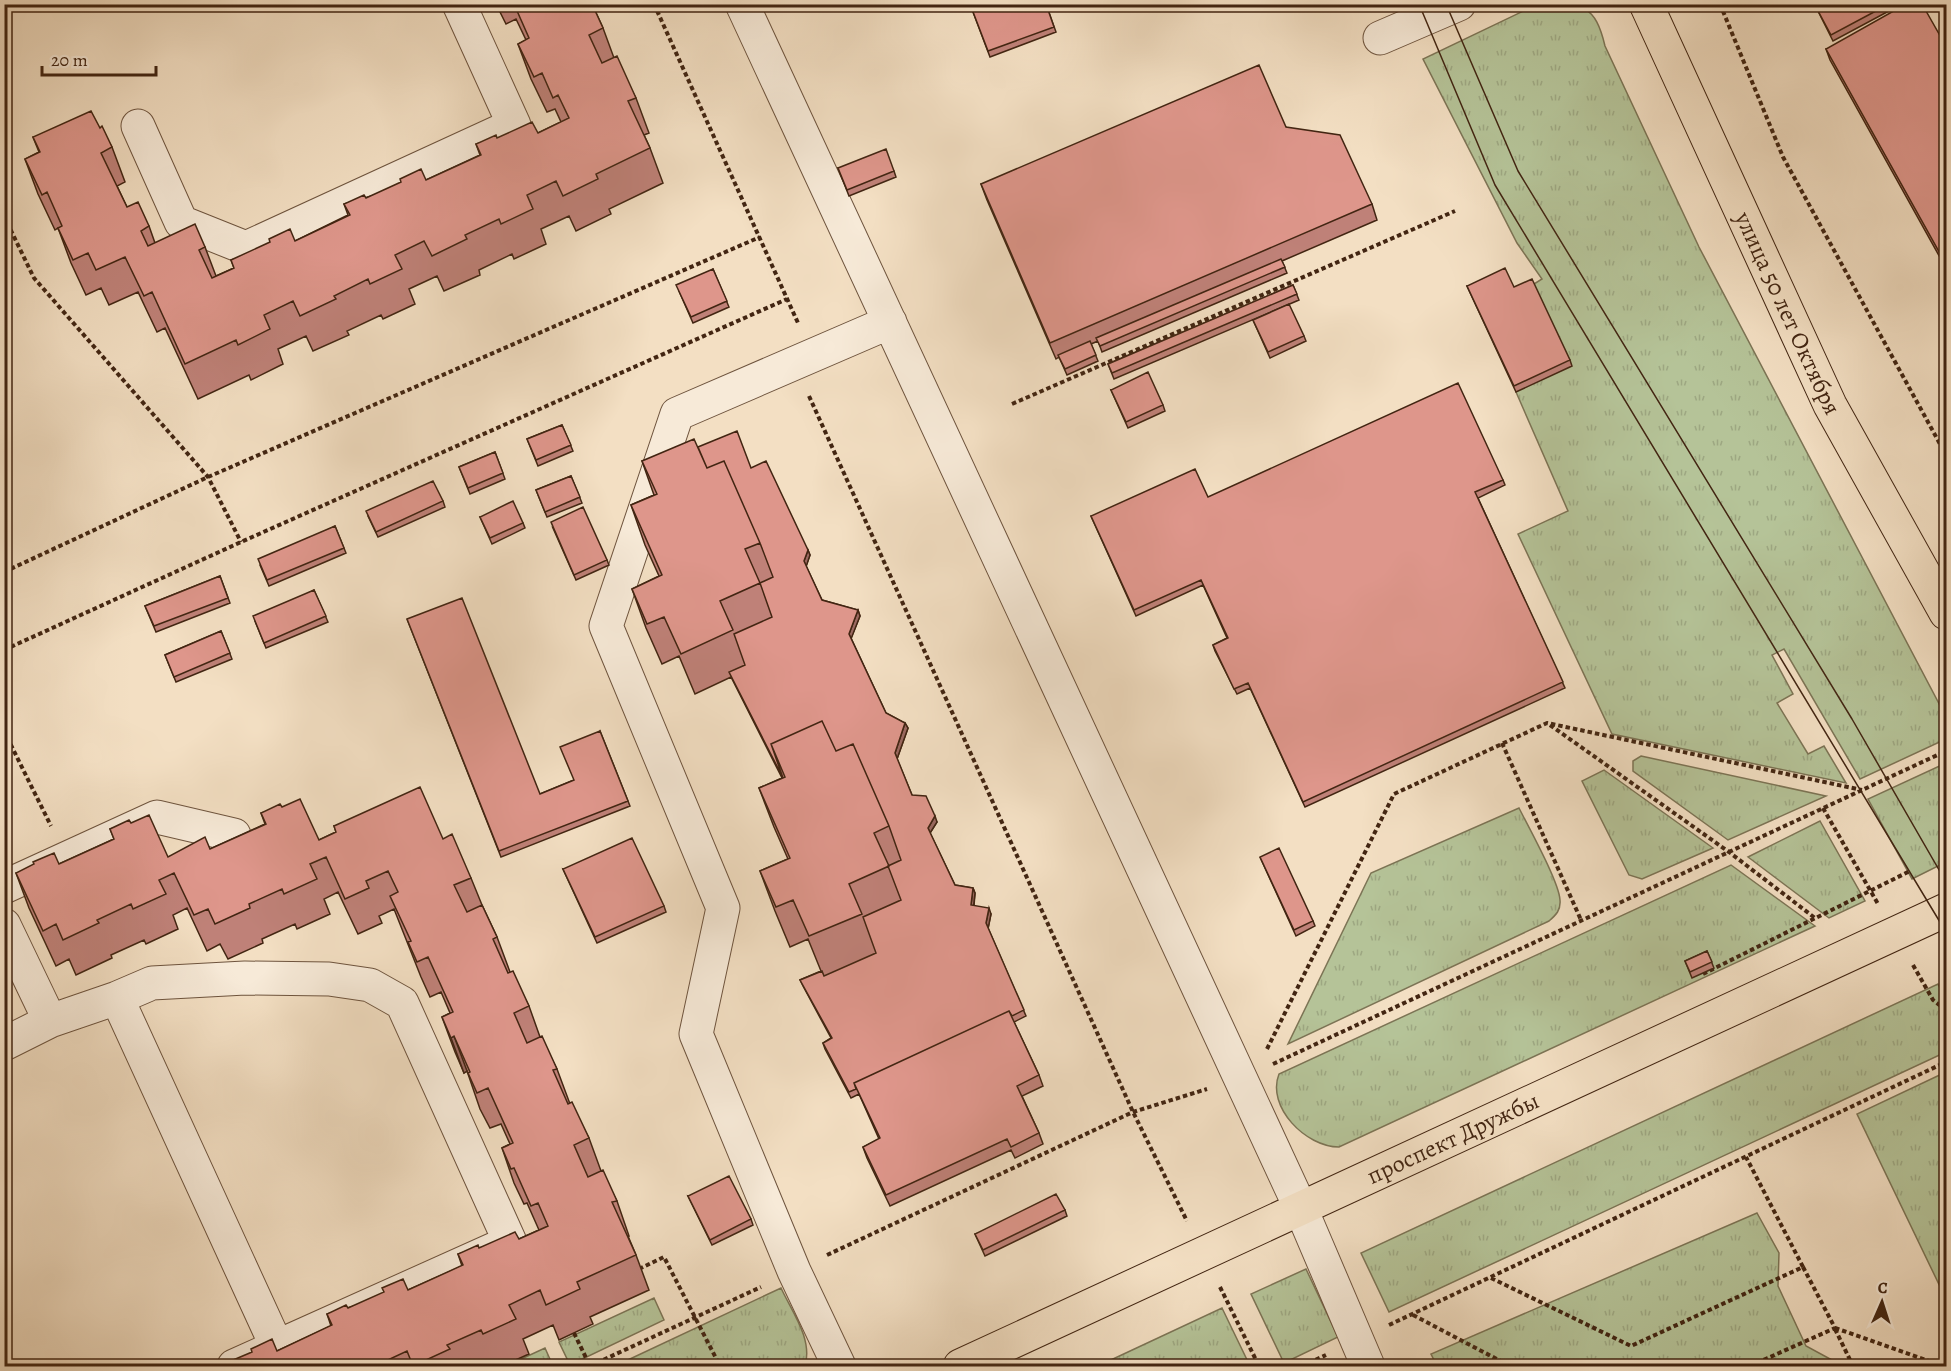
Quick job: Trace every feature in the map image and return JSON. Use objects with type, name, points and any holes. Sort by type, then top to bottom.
[{"type":"main road","name":"улица 50 лет Октября","points":[[1646,4],[1830,405],[1947,613]]},
{"type":"main road","name":"проспект Дружбы","points":[[960,1366],[1947,910]]},
{"type":"street","points":[[138,126],[181,222],[246,248],[514,125],[459,4]]},
{"type":"street","points":[[742,4],[1301,1209],[1362,1354]]},
{"type":"street","points":[[1380,38],[1459,4]]},
{"type":"street","points":[[839,1366],[794,1271],[696,1034],[723,908],[606,626],[677,414],[890,322]]},
{"type":"street","points":[[4,887],[157,817],[234,835]]},
{"type":"street","points":[[4,926],[50,1021]]},
{"type":"street","points":[[4,1044],[50,1021],[152,984],[245,978],[329,979],[370,985],[402,1003],[510,1242],[371,1322],[277,1347],[234,1366]]},
{"type":"street","points":[[117,998],[277,1347]]},
{"type":"path","points":[[654,4],[799,324],[794,364],[1133,1112],[1259,1366]]},
{"type":"path","points":[[1720,4],[1783,157],[1947,455]]},
{"type":"path","points":[[1012,404],[1455,211]]},
{"type":"path","points":[[4,216],[34,278],[208,477],[241,542]]},
{"type":"path","points":[[4,572],[208,477],[760,237]]},
{"type":"path","points":[[4,650],[787,299]]},
{"type":"path","points":[[1547,723],[1729,852],[1815,918]]},
{"type":"path","points":[[1267,1050],[1394,794],[1547,723],[1862,790]]},
{"type":"path","points":[[4,731],[68,858]]},
{"type":"path","points":[[1502,744],[1581,920]]},
{"type":"path","points":[[1703,974],[1910,871]]},
{"type":"path","points":[[1302,1366],[1362,1354],[1413,1314],[1947,1062]]},
{"type":"path","points":[[1746,1157],[1853,1366]]},
{"type":"path","points":[[639,1269],[663,1257],[720,1366]]},
{"type":"path","points":[[1490,1278],[1631,1346],[1803,1267]]},
{"type":"path","points":[[1413,1314],[1510,1366]]},
{"type":"path","points":[[1750,1366],[1835,1328],[1943,1366]]},
{"type":"path","points":[[574,1333],[590,1366]]},
{"type":"green space","points":[[1536,5],[1583,8],[1596,20],[1605,46],[1699,247],[1946,717],[1946,739],[1860,779],[1784,649],[1772,655],[1793,694],[1777,703],[1808,754],[1824,746],[1846,783],[1612,734],[1518,534],[1568,511],[1516,392],[1534,284],[1542,279],[1517,243],[1423,59]]},
{"type":"green space","points":[[1641,756],[1826,796],[1728,840],[1633,771],[1633,761]]},
{"type":"green space","points":[[1946,763],[1946,862],[1912,879],[1868,799]]},
{"type":"green space","points":[[1604,770],[1713,848],[1642,879],[1629,875],[1582,781]]},
{"type":"green space","points":[[1519,808],[1555,881],[1560,907],[1554,917],[1288,1044],[1371,873]]},
{"type":"green space","points":[[1820,821],[1865,901],[1829,918],[1748,857]]},
{"type":"green space","points":[[1731,865],[1815,926],[1339,1147],[1326,1145],[1302,1133],[1284,1112],[1276,1087],[1279,1074]]},
{"type":"green space","points":[[1938,984],[1946,1001],[1946,1052],[1389,1312],[1361,1253]]},
{"type":"green space","points":[[1946,1072],[1946,1299],[1857,1114]]},
{"type":"green space","points":[[1757,1213],[1779,1253],[1778,1286],[1806,1346],[1843,1366],[1437,1366],[1431,1354]]},
{"type":"green space","points":[[1306,1269],[1338,1337],[1284,1363],[1251,1294]]},
{"type":"green space","points":[[781,1288],[804,1336],[807,1356],[805,1366],[615,1366]]},
{"type":"green space","points":[[654,1298],[664,1320],[570,1365],[559,1342]]},
{"type":"green space","points":[[1222,1308],[1250,1366],[1098,1366]]},
{"type":"green space","points":[[545,1348],[553,1366],[506,1366]]},
{"type":"building","points":[[514,4],[592,4],[603,28],[589,35],[602,63],[617,56],[636,98],[628,101],[650,148],[596,174],[598,179],[563,196],[556,181],[527,195],[533,209],[501,224],[499,219],[465,235],[467,239],[432,256],[424,241],[395,255],[402,269],[370,284],[368,279],[334,296],[336,299],[300,316],[293,301],[264,315],[270,329],[238,345],[236,340],[185,364],[152,292],[144,296],[125,257],[96,270],[88,253],[73,260],[58,228],[62,226],[47,192],[42,195],[25,159],[40,152],[33,137],[91,111],[100,128],[102,126],[112,147],[101,153],[127,207],[138,202],[149,226],[141,231],[148,246],[195,224],[205,247],[199,250],[212,278],[234,268],[231,260],[270,242],[269,239],[290,229],[295,241],[350,215],[344,204],[364,195],[366,198],[401,182],[400,179],[421,169],[426,180],[481,155],[476,144],[496,135],[497,138],[532,122],[538,133],[569,118],[558,95],[553,98],[542,73],[534,77],[518,44],[529,38]]},
{"type":"building","points":[[970,4],[1046,4],[1054,27],[988,51]]},
{"type":"building","points":[[1821,4],[1889,4],[1831,35],[1816,7]]},
{"type":"building","points":[[1906,4],[1922,4],[1947,48],[1947,266],[1826,49]]},
{"type":"building","points":[[1259,65],[1286,127],[1340,135],[1372,204],[1050,343],[981,184]]},
{"type":"building","points":[[886,149],[894,171],[847,190],[838,168]]},
{"type":"building","points":[[1281,259],[1285,267],[1100,346],[1096,338]]},
{"type":"building","points":[[1505,268],[1514,287],[1532,279],[1570,360],[1514,386],[1467,286]]},
{"type":"building","points":[[713,269],[727,301],[691,317],[676,285]]},
{"type":"building","points":[[1293,285],[1297,294],[1112,373],[1108,364]]},
{"type":"building","points":[[1289,304],[1304,336],[1268,352],[1253,320]]},
{"type":"building","points":[[1090,341],[1096,355],[1065,369],[1058,355]]},
{"type":"building","points":[[1148,372],[1163,405],[1126,422],[1111,390]]},
{"type":"building","points":[[1458,383],[1503,480],[1475,492],[1563,682],[1303,802],[1248,683],[1234,689],[1213,645],[1228,638],[1201,580],[1134,610],[1091,516],[1195,469],[1208,497]]},
{"type":"building","points":[[562,425],[571,445],[536,460],[527,439]]},
{"type":"building","points":[[737,431],[751,468],[766,461],[808,550],[804,561],[822,600],[858,610],[849,634],[886,713],[905,723],[895,753],[912,795],[926,796],[935,816],[928,828],[955,885],[973,888],[971,905],[989,908],[986,923],[1024,1010],[1012,1016],[1009,1011],[854,1083],[856,1089],[849,1092],[823,1043],[832,1038],[800,980],[822,971],[824,976],[876,953],[863,917],[901,900],[888,866],[901,860],[889,826],[853,744],[836,751],[822,721],[771,744],[783,778],[729,672],[745,665],[734,634],[772,617],[760,583],[773,577],[760,543],[724,461],[707,468],[698,447]]},
{"type":"building","points":[[694,439],[707,468],[724,461],[760,543],[745,549],[760,583],[720,601],[733,630],[681,654],[664,617],[647,624],[632,589],[662,575],[631,505],[657,494],[642,461]]},
{"type":"building","points":[[495,452],[503,473],[468,488],[459,467]]},
{"type":"building","points":[[571,476],[580,497],[545,512],[536,490]]},
{"type":"building","points":[[433,481],[443,501],[376,532],[366,511]]},
{"type":"building","points":[[513,501],[523,523],[490,538],[480,517]]},
{"type":"building","points":[[583,507],[607,560],[574,575],[551,522]]},
{"type":"building","points":[[335,526],[344,548],[267,580],[258,559]]},
{"type":"building","points":[[220,576],[228,598],[154,626],[145,606]]},
{"type":"building","points":[[314,590],[326,616],[264,643],[253,616]]},
{"type":"building","points":[[462,598],[540,794],[574,780],[560,747],[600,731],[628,801],[499,851],[407,619]]},
{"type":"building","points":[[221,631],[230,653],[174,677],[165,655]]},
{"type":"building","points":[[822,721],[836,751],[853,744],[889,826],[874,833],[889,866],[849,884],[862,914],[809,936],[793,900],[776,907],[760,871],[790,858],[759,788],[785,777],[771,744]]},
{"type":"building","points":[[420,787],[443,839],[452,834],[471,878],[454,885],[467,912],[482,905],[497,937],[493,939],[508,973],[513,971],[529,1006],[514,1013],[527,1043],[542,1036],[557,1069],[553,1070],[568,1104],[572,1102],[589,1138],[574,1145],[588,1177],[603,1170],[617,1201],[612,1202],[636,1255],[577,1282],[580,1289],[546,1305],[540,1290],[509,1305],[516,1319],[483,1334],[481,1330],[447,1345],[450,1349],[413,1366],[407,1351],[378,1366],[219,1366],[252,1352],[251,1349],[272,1339],[277,1351],[332,1325],[327,1314],[346,1305],[348,1308],[384,1292],[382,1288],[403,1279],[408,1290],[463,1265],[458,1254],[478,1245],[479,1248],[515,1232],[519,1239],[548,1226],[538,1203],[531,1206],[514,1168],[511,1169],[502,1148],[513,1143],[488,1088],[477,1093],[454,1036],[451,1038],[442,1017],[453,1012],[428,957],[417,962],[408,942],[411,941],[390,896],[398,892],[388,871],[366,881],[369,888],[345,899],[326,857],[310,864],[317,879],[284,894],[282,889],[249,904],[250,908],[215,924],[208,909],[194,915],[174,873],[159,880],[166,894],[133,909],[131,904],[97,920],[99,923],[63,940],[56,924],[43,931],[16,873],[34,864],[33,862],[54,853],[59,864],[114,839],[110,829],[129,820],[131,823],[149,815],[168,857],[205,837],[210,849],[266,824],[261,813],[280,804],[282,807],[300,799],[319,840],[336,832],[334,826]]},
{"type":"building","points":[[632,838],[664,906],[595,937],[563,869]]},
{"type":"building","points":[[1279,848],[1313,921],[1294,930],[1260,857]]},
{"type":"building","points":[[1707,951],[1712,962],[1690,972],[1685,961]]},
{"type":"building","points":[[1009,1011],[1039,1075],[1017,1086],[1039,1133],[1011,1147],[1007,1139],[886,1195],[863,1147],[880,1138],[854,1083]]},
{"type":"building","points":[[729,1176],[751,1219],[710,1240],[688,1196]]},
{"type":"building","points":[[1056,1194],[1065,1210],[983,1250],[975,1234]]},
{"type":"tram line","points":[[1419,4],[1495,185],[1946,932]]},
{"type":"tram line","points":[[1446,4],[1518,171],[1852,719],[1946,882]]}]
